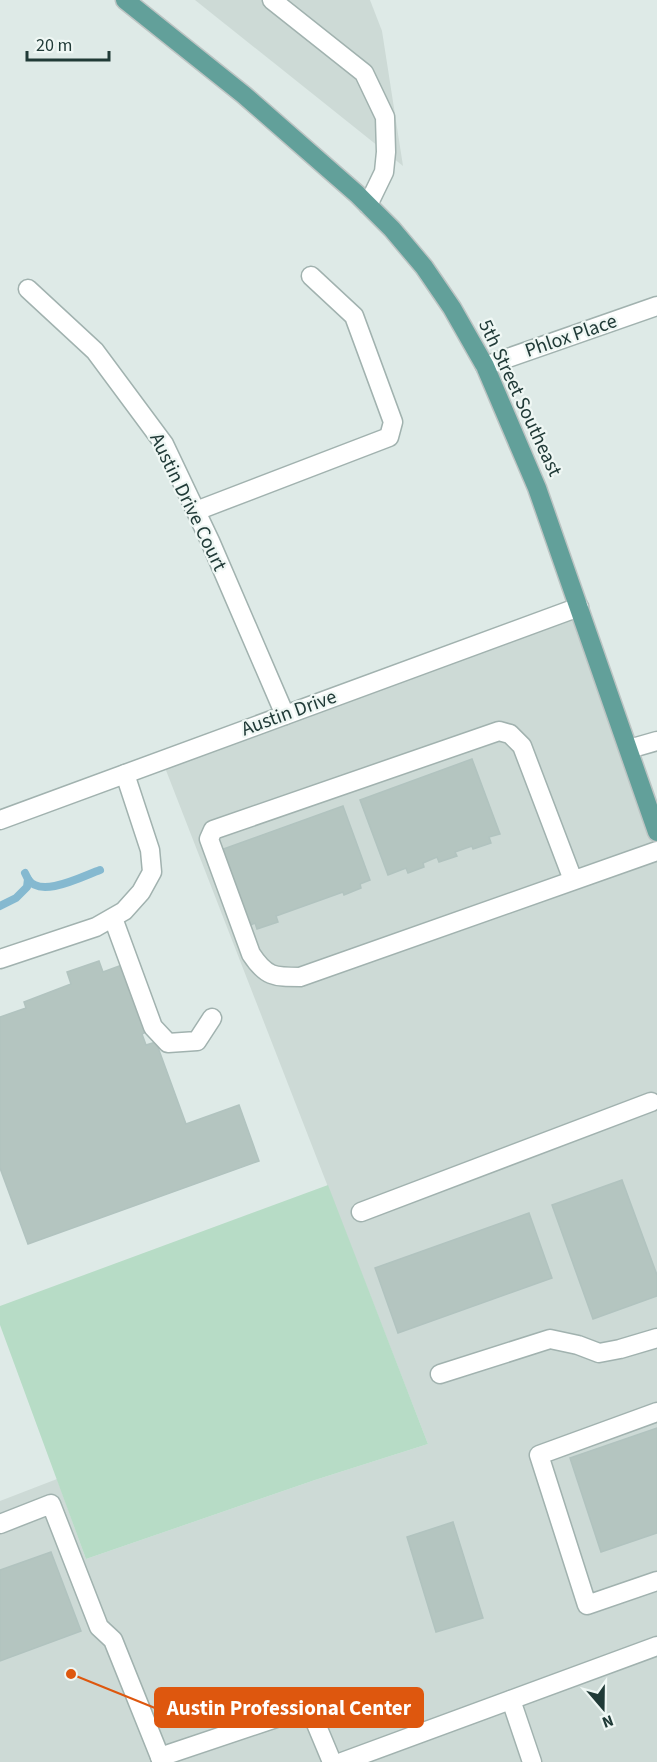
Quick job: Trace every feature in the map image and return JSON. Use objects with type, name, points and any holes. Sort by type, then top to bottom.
[{"type":"main road","name":"5th Street Southeast","points":[[125,0],[244,95],[368,205],[392,228],[424,267],[452,308],[485,366],[537,488],[657,832]]},
{"type":"street","points":[[273,0],[364,73],[375,95],[385,117],[386,152],[384,172],[368,205]]},
{"type":"street","points":[[196,511],[389,437],[393,422],[354,316],[311,276]]},
{"type":"street","name":"Austin Drive Court","points":[[28,289],[95,351],[164,444],[196,511],[285,715]]},
{"type":"street","name":"Phlox Place","points":[[485,366],[657,306]]},
{"type":"street","name":"Austin Drive","points":[[0,820],[579,607]]},
{"type":"street","points":[[573,880],[522,746],[510,734],[499,731],[213,830],[209,839],[251,954],[260,968],[276,977],[300,978],[657,851]]},
{"type":"street","points":[[628,749],[657,741]]},
{"type":"street","points":[[0,959],[96,927],[124,911],[141,892],[152,872],[150,850],[125,774]]},
{"type":"street","points":[[113,918],[153,1027],[168,1043],[197,1041],[212,1018]]},
{"type":"street","points":[[361,1212],[655,1107]]},
{"type":"street","points":[[440,1374],[550,1339],[578,1345],[599,1353],[657,1338]]},
{"type":"street","points":[[657,1412],[539,1455],[586,1605],[657,1581]]},
{"type":"street","points":[[0,1524],[51,1504],[99,1627],[114,1640],[161,1760],[309,1707],[332,1762]]},
{"type":"street","points":[[342,1762],[362,1759],[657,1646]]},
{"type":"street","points":[[511,1700],[532,1762]]},
{"type":"shaded area","points":[[195,0],[370,0],[382,31],[403,166]]},
{"type":"shaded area","points":[[579,607],[657,832],[657,1762],[0,1762],[0,1501],[57,1479],[86,1559],[315,1480],[428,1444],[162,760]]},
{"type":"green space","points":[[328,1185],[428,1444],[315,1480],[86,1559],[0,1325],[0,1306]]},
{"type":"building","points":[[472,759],[500,834],[489,837],[491,843],[455,852],[457,856],[439,862],[437,857],[423,863],[424,867],[408,873],[406,868],[388,875],[360,800]]},
{"type":"building","points":[[343,806],[370,880],[360,884],[361,888],[344,895],[343,892],[276,916],[278,922],[257,929],[255,923],[246,927],[218,851]]},
{"type":"building","points":[[99,961],[103,972],[122,965],[146,1032],[142,1034],[146,1045],[156,1042],[186,1124],[239,1105],[259,1161],[28,1244],[0,1168],[0,1017],[26,1008],[24,1002],[71,984],[67,972]]},
{"type":"building","points":[[622,1180],[657,1275],[657,1296],[593,1319],[552,1205]]},
{"type":"building","points":[[529,1213],[552,1278],[398,1333],[375,1268]]},
{"type":"building","points":[[657,1428],[657,1533],[601,1552],[570,1458]]},
{"type":"building","points":[[453,1522],[483,1618],[436,1632],[407,1537]]},
{"type":"building","points":[[51,1552],[81,1631],[0,1661],[0,1570]]},
{"type":"waterway","points":[[28,879],[34,885],[52,887],[100,870]]},
{"type":"waterway","points":[[0,906],[16,898],[27,887],[28,879],[25,873]]},
{"type":"place","name":"Austin Professional Center","points":[[71,1674]]}]
